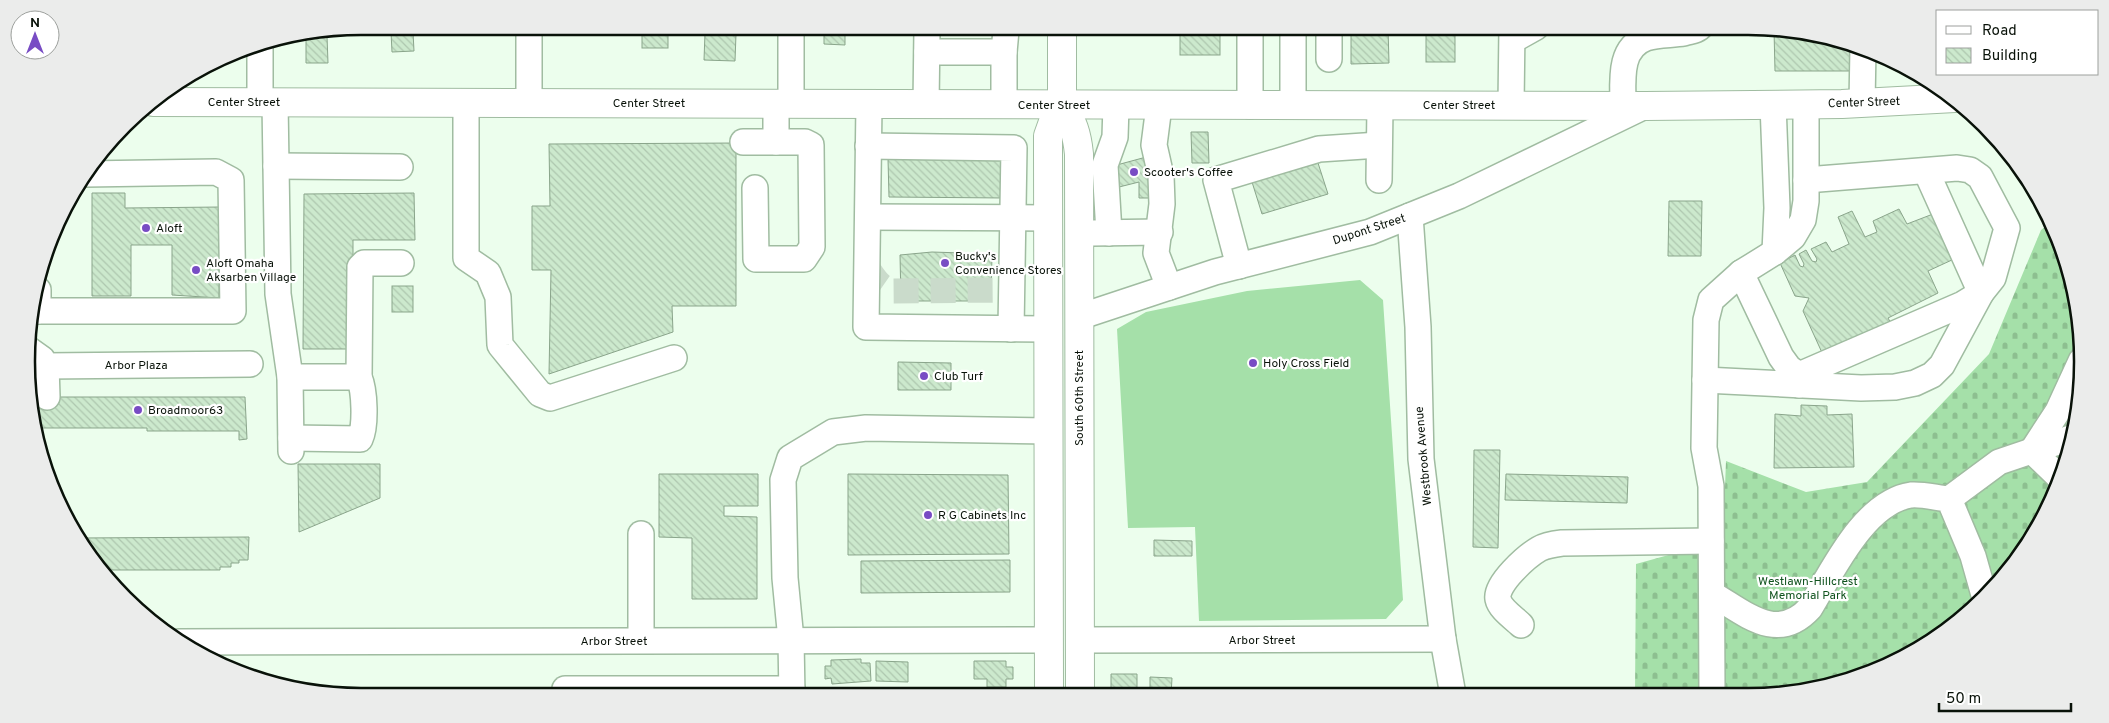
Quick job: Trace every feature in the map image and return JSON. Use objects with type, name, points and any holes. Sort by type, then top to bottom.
[{"type":"main road","points":[[1049,688],[1048,136],[1062,105],[1062,35]]},
{"type":"main road","name":"Center Street","points":[[163,102],[1634,106],[1862,103],[1941,99]]},
{"type":"main road","name":"South 60th Street","points":[[1062,105],[1074,124],[1078,136],[1080,688]]},
{"type":"main road","points":[[1048,502],[1059,524],[1061,611],[1071,634],[1080,640]]},
{"type":"main road","points":[[1049,640],[1059,646],[1064,654],[1065,688]]},
{"type":"street","points":[[529,35],[529,103]]},
{"type":"street","points":[[776,142],[784,103],[791,35]]},
{"type":"street","points":[[1250,35],[1250,106]]},
{"type":"street","points":[[1293,35],[1293,106]]},
{"type":"street","points":[[1329,35],[1329,59]]},
{"type":"street","points":[[1511,105],[1512,35]]},
{"type":"street","points":[[1634,106],[1624,64],[1628,51],[1646,37],[1668,35]]},
{"type":"street","points":[[926,104],[927,41],[1005,41],[1004,105]]},
{"type":"street","points":[[261,51],[276,166],[278,294],[290,377],[291,445],[360,439],[363,431],[362,385],[359,378],[360,268],[364,263],[401,263]]},
{"type":"street","points":[[1862,103],[1863,56]]},
{"type":"street","points":[[466,103],[466,258],[488,273],[498,297],[500,345],[540,394],[550,398],[674,358]]},
{"type":"street","points":[[869,104],[866,327],[1047,329]]},
{"type":"street","points":[[1772,104],[1777,208],[1775,252]]},
{"type":"street","points":[[1712,688],[1711,486],[1704,448],[1706,320],[1711,300],[1741,273],[1775,252],[1794,237],[1803,220],[1806,202],[1806,104]]},
{"type":"street","points":[[1108,233],[1106,166],[1116,137],[1116,106]]},
{"type":"street","points":[[1159,106],[1154,145],[1161,176],[1160,232],[1156,253],[1169,287]]},
{"type":"street","points":[[1379,180],[1380,106]]},
{"type":"street","name":"Dupont Street","points":[[1079,317],[1239,266],[1370,232],[1459,196],[1634,106]]},
{"type":"street","points":[[743,142],[805,142],[811,145],[812,248],[804,259],[756,259],[755,188]]},
{"type":"street","points":[[1239,266],[1216,180],[1319,149],[1380,145]]},
{"type":"street","points":[[868,146],[1014,148],[1011,328]]},
{"type":"street","points":[[276,166],[400,167]]},
{"type":"street","points":[[1705,380],[1799,380],[1878,387],[1895,387],[1915,383],[1932,374],[1942,364],[1981,293],[1993,278],[2007,228],[1980,177],[1970,170],[1957,168],[1806,180]]},
{"type":"street","points":[[1926,171],[1981,293]]},
{"type":"street","points":[[40,304],[233,310],[231,180],[216,172],[94,174]]},
{"type":"street","name":"Westbrook Avenue","points":[[1410,216],[1418,327],[1418,406],[1421,460],[1443,639],[1452,688]]},
{"type":"street","points":[[868,217],[1047,218]]},
{"type":"street","points":[[1079,233],[1160,232]]},
{"type":"street","points":[[1741,273],[1781,357],[1799,380]]},
{"type":"street","points":[[1799,380],[1963,304],[1981,293]]},
{"type":"street","points":[[37,358],[47,397]]},
{"type":"street","name":"Arbor Plaza","points":[[37,358],[250,364]]},
{"type":"street","points":[[290,377],[359,378]]},
{"type":"street","points":[[2032,451],[2058,410],[2073,377]]},
{"type":"street","points":[[792,688],[791,640],[785,578],[783,480],[790,458],[833,432],[866,428],[1048,431]]},
{"type":"street","points":[[1712,594],[1767,625],[1779,626],[1791,623],[1803,616],[1810,608],[1852,540],[1879,510],[1898,499],[1912,495],[1949,499],[1999,462],[2064,440]]},
{"type":"street","points":[[2032,451],[2054,473]]},
{"type":"street","points":[[1949,499],[1973,556],[1982,588]]},
{"type":"street","points":[[641,534],[641,640]]},
{"type":"street","points":[[1521,625],[1500,604],[1497,596],[1499,589],[1523,561],[1546,546],[1562,543],[1711,541]]},
{"type":"street","name":"Arbor Street","points":[[1080,640],[1443,639]]},
{"type":"street","name":"Arbor Street","points":[[195,642],[1049,640]]},
{"type":"green space","name":"Westlawn-Hillcrest Memorial Park","points":[[2045,227],[2057,257],[2068,298],[2074,362],[2071,404],[2068,425],[2057,466],[2040,506],[2019,543],[1993,577],[1963,607],[1929,633],[1892,654],[1852,671],[1811,682],[1769,687],[1635,688],[1636,564],[1723,540],[1726,461],[1806,492],[1867,482],[1989,354],[2041,230]]},
{"type":"green space","points":[[1360,280],[1383,300],[1403,600],[1386,619],[1199,621],[1195,527],[1128,528],[1117,329],[1146,312],[1247,291]]},
{"type":"building","points":[[391,35],[413,35],[414,51],[392,52]]},
{"type":"building","points":[[642,35],[668,35],[668,48],[642,48]]},
{"type":"building","points":[[705,35],[736,35],[735,61],[704,60]]},
{"type":"building","points":[[824,35],[845,35],[845,45],[824,44]]},
{"type":"building","points":[[1180,35],[1220,35],[1220,55],[1180,55]]},
{"type":"building","points":[[1351,35],[1388,35],[1389,63],[1351,64]]},
{"type":"building","points":[[1426,35],[1455,35],[1455,62],[1426,62]]},
{"type":"building","points":[[1774,36],[1811,41],[1853,52],[1853,71],[1775,71]]},
{"type":"building","points":[[327,37],[328,63],[306,63],[306,40]]},
{"type":"building","points":[[1191,132],[1208,132],[1209,163],[1192,163]]},
{"type":"building","points":[[736,143],[736,306],[672,306],[673,332],[549,374],[551,270],[532,270],[532,206],[550,206],[549,144]]},
{"type":"building","name":"Scooter's Coffee","points":[[1150,156],[1156,198],[1139,198],[1139,182],[1119,187],[1113,166]]},
{"type":"building","points":[[888,159],[1005,160],[1004,198],[889,197]]},
{"type":"building","points":[[1318,163],[1328,194],[1262,214],[1252,182]]},
{"type":"building","name":"Aloft Omaha Aksarben Village","points":[[92,193],[125,193],[125,208],[220,207],[219,298],[172,295],[172,245],[131,245],[131,296],[92,296]]},
{"type":"building","points":[[414,193],[415,240],[353,240],[353,349],[303,349],[304,194]]},
{"type":"building","points":[[1669,201],[1702,201],[1701,256],[1668,256]]},
{"type":"building","points":[[1899,209],[1907,224],[1933,214],[1954,259],[1928,271],[1938,293],[1888,318],[1892,325],[1824,357],[1803,311],[1809,298],[1795,296],[1780,263],[1795,255],[1800,266],[1803,267],[1804,264],[1799,254],[1806,250],[1812,261],[1816,262],[1817,259],[1811,249],[1826,242],[1832,252],[1849,244],[1838,217],[1852,211],[1865,237],[1877,232],[1873,221]]},
{"type":"building","points":[[932,252],[992,254],[991,301],[901,301],[900,255]]},
{"type":"building","points":[[392,286],[413,286],[413,312],[392,312]]},
{"type":"building","name":"Club Turf","points":[[898,362],[951,363],[951,390],[898,390]]},
{"type":"building","name":"Broadmoor63","points":[[37,397],[245,397],[247,439],[239,440],[239,431],[147,431],[147,428],[42,428]]},
{"type":"building","points":[[1801,405],[1827,406],[1827,415],[1852,414],[1854,467],[1774,468],[1775,414],[1801,416]]},
{"type":"building","points":[[1474,450],[1500,450],[1498,548],[1473,547]]},
{"type":"building","points":[[298,464],[380,464],[380,498],[299,532]]},
{"type":"building","points":[[659,474],[758,474],[758,506],[724,506],[724,516],[757,517],[757,599],[692,599],[692,538],[659,537]]},
{"type":"building","name":"R G Cabinets Inc","points":[[848,474],[1008,475],[1009,554],[848,555]]},
{"type":"building","points":[[1506,474],[1628,477],[1627,503],[1505,500]]},
{"type":"building","points":[[249,537],[248,560],[239,560],[239,563],[231,563],[231,567],[220,567],[220,570],[110,570],[87,538]]},
{"type":"building","points":[[1154,540],[1192,541],[1192,556],[1154,556]]},
{"type":"building","points":[[1010,560],[1010,592],[861,593],[861,561]]},
{"type":"building","points":[[861,659],[861,663],[870,663],[871,681],[832,684],[831,678],[825,679],[825,666],[831,666],[831,660]]},
{"type":"building","points":[[876,661],[908,662],[908,682],[876,681]]},
{"type":"building","points":[[974,661],[1006,661],[1006,667],[1013,667],[1013,679],[1006,679],[1006,687],[987,687],[987,679],[974,679]]},
{"type":"building","points":[[1111,674],[1137,674],[1137,688],[1111,688]]},
{"type":"building","points":[[1150,677],[1172,678],[1171,688],[1150,688]]},
{"type":"tunnel","points":[[867,267],[881,285],[893,291],[1012,290]]},
{"type":"place","name":"Scooter's Coffee","points":[[1134,172]]},
{"type":"place","name":"Aloft","points":[[146,228]]},
{"type":"place","name":"Bucky's Convenience Stores","points":[[945,263]]},
{"type":"place","name":"Aloft Omaha Aksarben Village","points":[[196,270]]},
{"type":"place","name":"Holy Cross Field","points":[[1253,363]]},
{"type":"place","name":"Club Turf","points":[[924,376]]},
{"type":"place","name":"Broadmoor63","points":[[138,410]]},
{"type":"place","name":"R G Cabinets Inc","points":[[928,515]]}]
